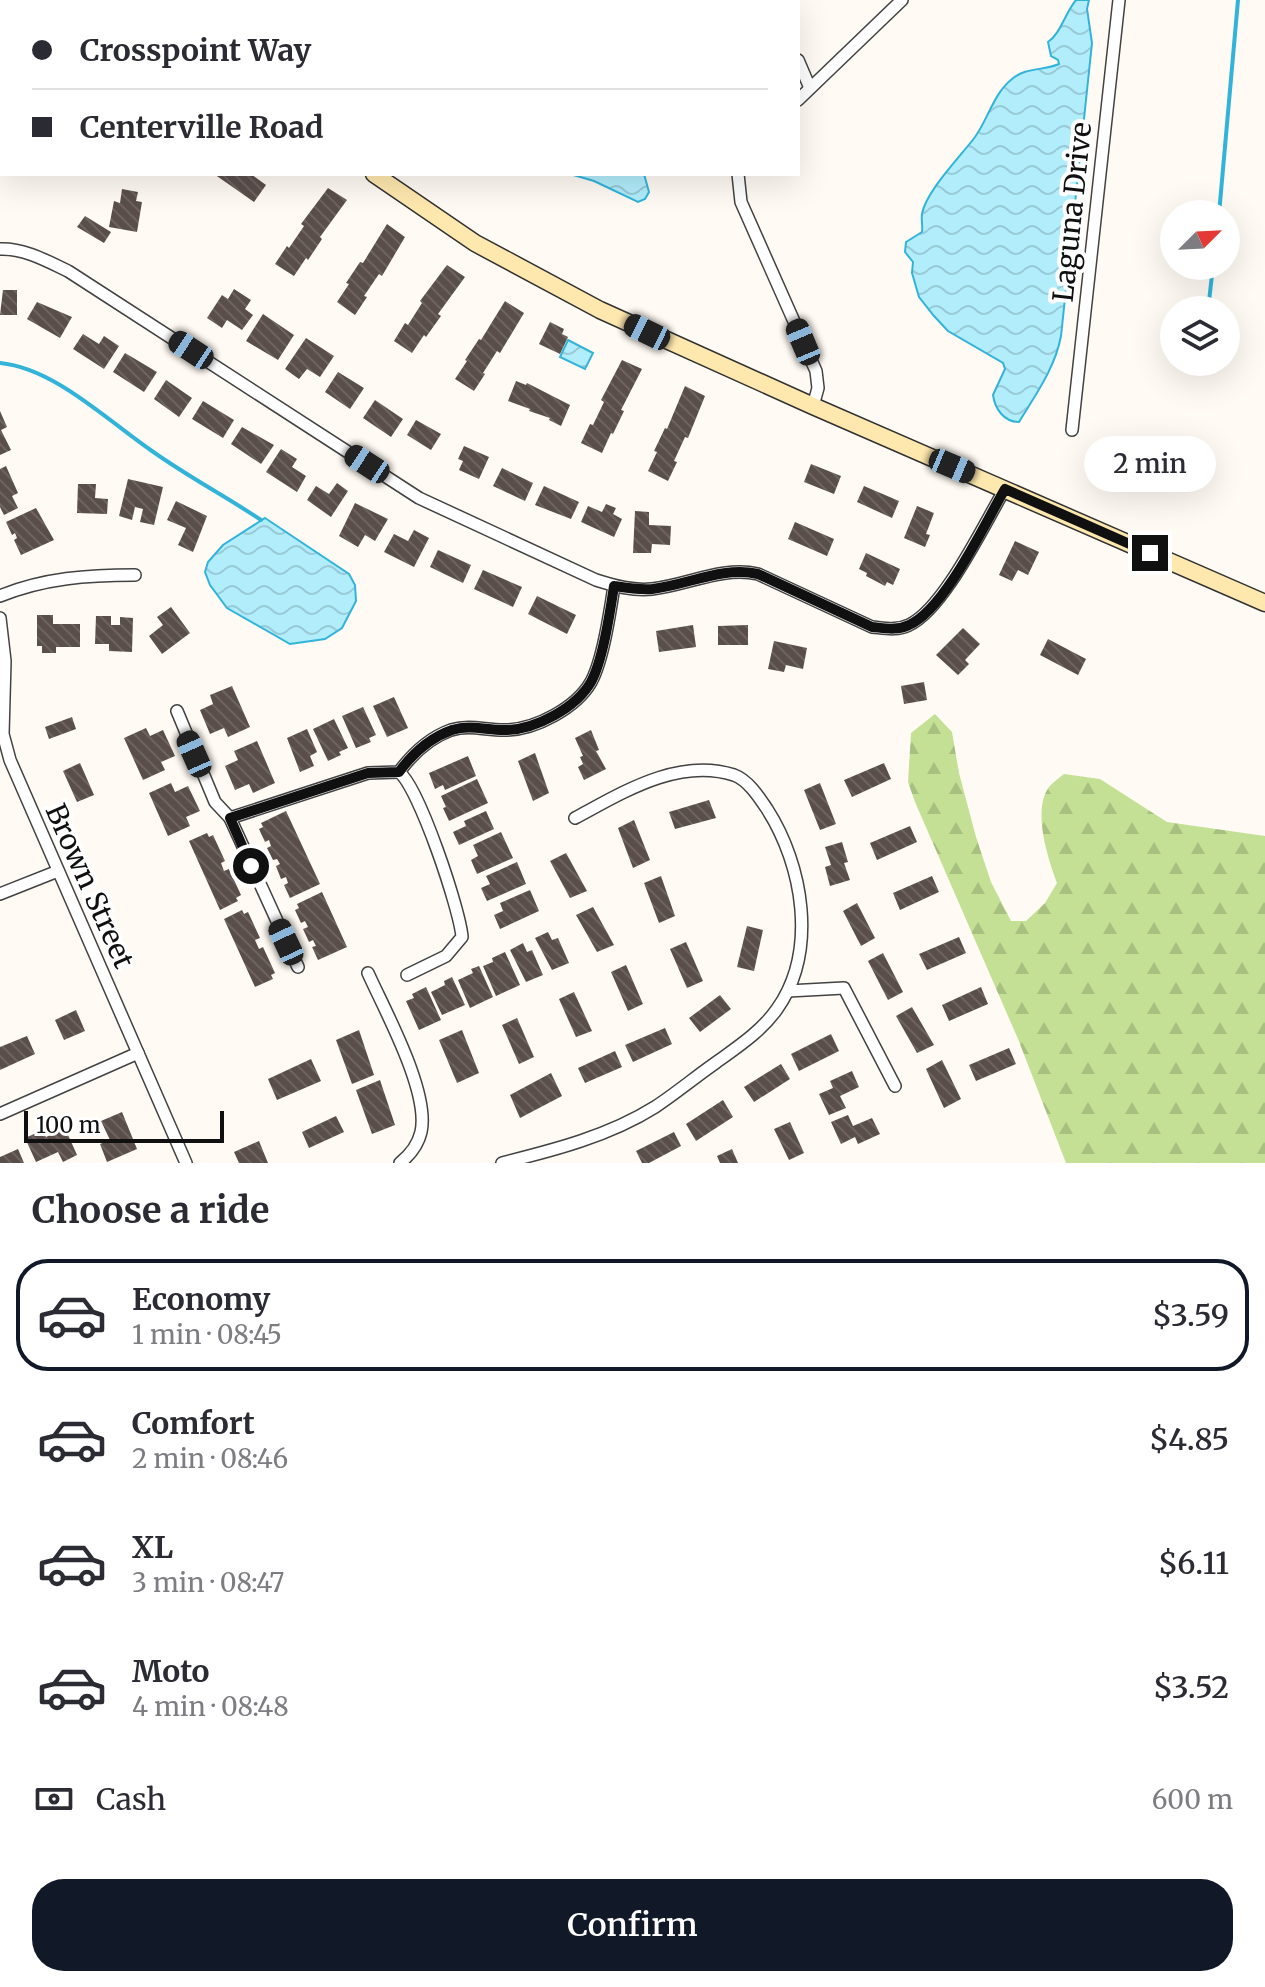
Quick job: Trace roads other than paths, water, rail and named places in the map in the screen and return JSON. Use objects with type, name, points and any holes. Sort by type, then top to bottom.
[{"type":"main road","points":[[377,176],[475,243],[670,343],[1265,603]]},
{"type":"street","points":[[800,98],[902,0]]},
{"type":"street","name":"Laguna Drive","points":[[1072,430],[1119,0]]},
{"type":"street","points":[[800,65],[810,88]]},
{"type":"street","points":[[738,176],[741,202],[816,371],[818,388],[813,406]]},
{"type":"street","points":[[0,249],[34,256],[68,271],[419,498],[614,586],[652,589],[746,571],[872,627],[906,627],[921,619],[942,595],[1005,489]]},
{"type":"street","points":[[0,596],[36,583],[72,577],[135,575]]},
{"type":"street","points":[[399,772],[433,738],[470,727],[518,729],[564,709],[583,693],[595,671],[614,586]]},
{"type":"street","name":"Brown Street","points":[[0,618],[5,661],[3,734],[14,773],[186,1163]]},
{"type":"street","points":[[177,711],[215,802],[230,818],[298,967]]},
{"type":"street","points":[[502,1163],[569,1146],[654,1108],[769,1021],[788,991],[800,952],[801,898],[773,819],[756,794],[737,776],[704,770],[661,777],[630,789],[575,818]]},
{"type":"street","points":[[230,818],[368,773],[399,772],[405,776],[443,868],[462,937],[446,956],[407,975]]},
{"type":"street","points":[[0,894],[58,871]]},
{"type":"street","points":[[368,973],[420,1093],[421,1134],[411,1152],[400,1163]]},
{"type":"street","points":[[788,991],[844,988],[895,1086]]},
{"type":"street","points":[[0,1114],[138,1053]]},
{"type":"water","points":[[1076,0],[1089,0],[1087,9],[1092,43],[1061,336],[1044,380],[1019,422],[1001,414],[993,395],[1005,369],[1003,363],[948,331],[919,297],[912,273],[913,262],[905,252],[906,242],[922,232],[922,214],[930,195],[975,137],[1006,85],[1023,73],[1059,64],[1051,56],[1048,42]]},
{"type":"water","points":[[577,176],[645,176],[649,192],[645,199],[638,202]]},
{"type":"water","points":[[568,340],[593,353],[585,369],[560,357]]},
{"type":"water","points":[[265,518],[349,574],[355,585],[356,601],[342,628],[325,639],[290,644],[227,608],[210,585],[205,572],[208,562],[223,545]]},
{"type":"waterway","points":[[1220,200],[1238,0]]},
{"type":"waterway","points":[[1210,296],[1211,280]]},
{"type":"waterway","points":[[0,363],[20,367],[60,385],[165,460],[261,520]]}]
